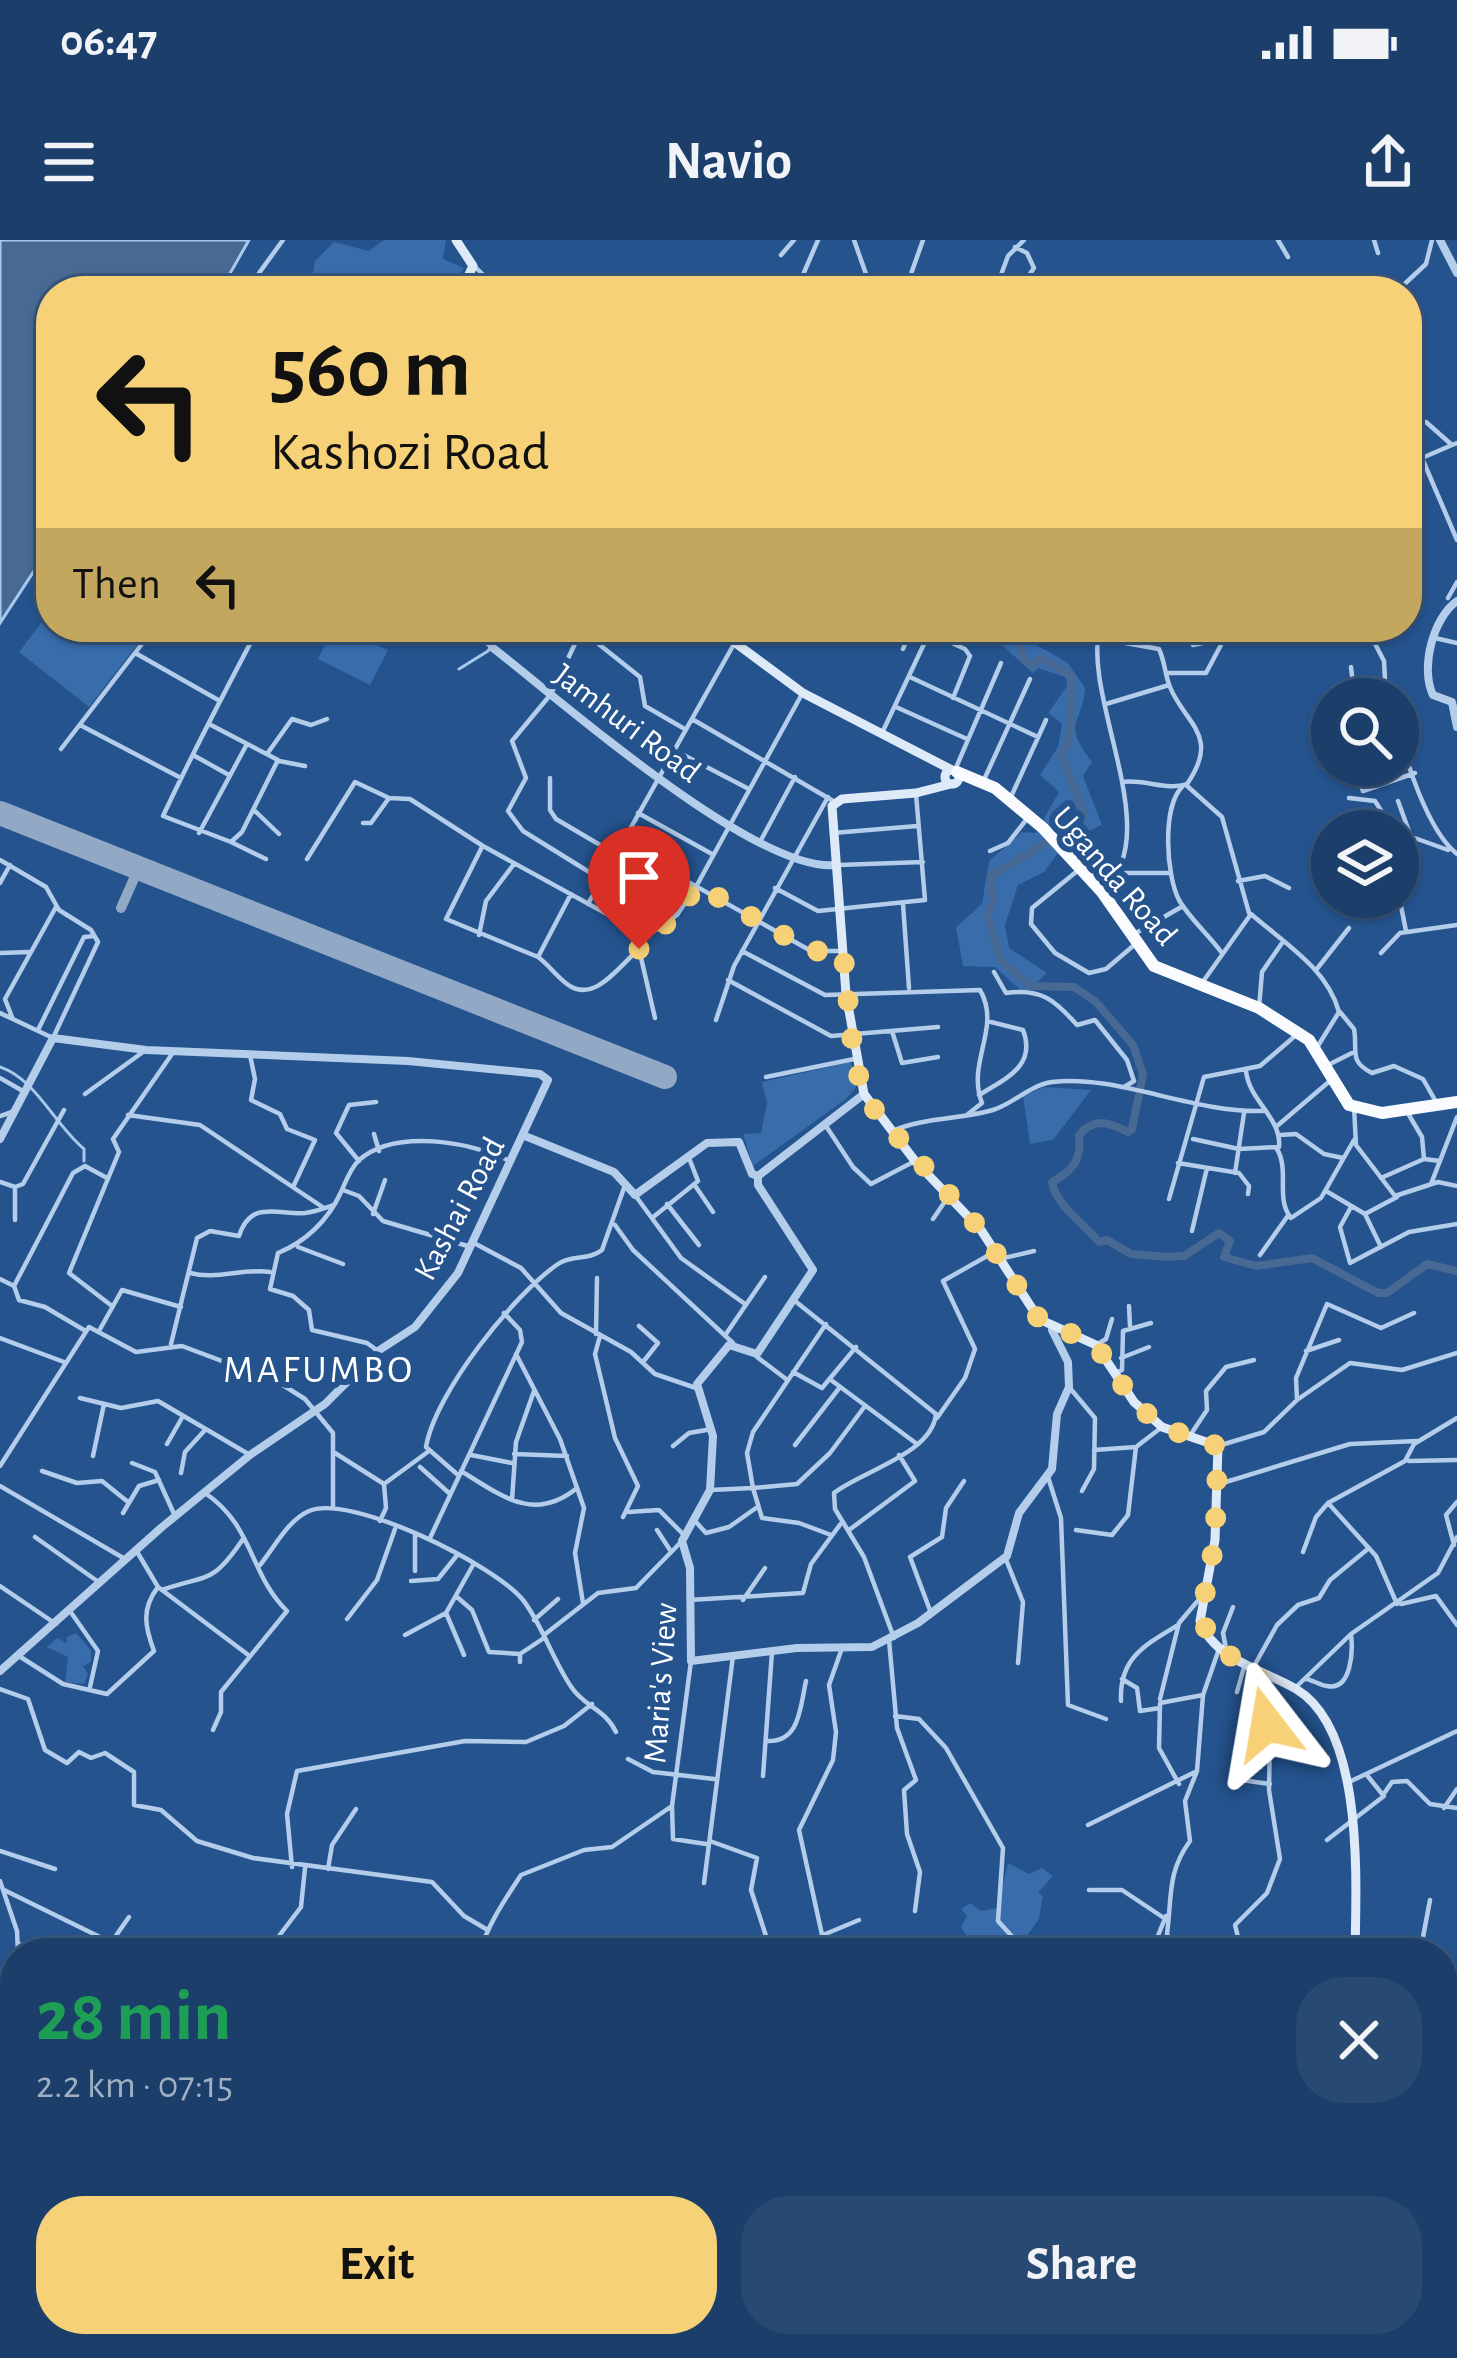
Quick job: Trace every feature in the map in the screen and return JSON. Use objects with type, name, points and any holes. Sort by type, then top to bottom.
[{"type":"main road","points":[[460,242],[472,268],[468,276]]},
{"type":"main road","name":"Uganda Road","points":[[734,644],[803,693],[951,774],[980,781],[1010,800],[1102,892],[1154,966],[1259,1008],[1299,1032],[1316,1049],[1354,1107]]},
{"type":"main road","points":[[951,774],[918,793],[829,806],[850,1032],[864,1094],[915,1161],[997,1253],[1030,1307],[1052,1330],[1096,1345],[1134,1402],[1162,1427],[1218,1446],[1215,1540],[1201,1598],[1203,1629],[1223,1650],[1295,1688],[1324,1718],[1353,1823],[1355,1938]]},
{"type":"main road","points":[[1354,1107],[1372,1113],[1411,1112],[1457,1102]]},
{"type":"street","points":[[257,276],[283,240]]},
{"type":"street","points":[[781,255],[794,240]]},
{"type":"street","points":[[802,276],[818,240]]},
{"type":"street","points":[[854,240],[865,276]]},
{"type":"street","points":[[910,276],[922,240]]},
{"type":"street","points":[[1001,276],[1015,247],[1024,240]]},
{"type":"street","points":[[1278,240],[1288,257]]},
{"type":"street","points":[[1374,240],[1378,253]]},
{"type":"street","points":[[1436,240],[1457,273]]},
{"type":"street","points":[[1413,276],[1426,264],[1436,240]]},
{"type":"street","points":[[1015,247],[1027,253],[1034,268],[1028,276]]},
{"type":"street","points":[[472,268],[482,276]]},
{"type":"street","points":[[1422,422],[1454,444],[1422,459],[1457,540]]},
{"type":"street","points":[[1457,582],[1435,638],[1427,680],[1433,694],[1452,702],[1457,727]]},
{"type":"street","points":[[1435,638],[1457,643]]},
{"type":"street","points":[[61,749],[143,642]]},
{"type":"street","points":[[252,642],[164,819],[266,859]]},
{"type":"street","name":"Jamhuri Road","points":[[485,642],[661,782],[792,856],[818,867],[836,865]]},
{"type":"street","points":[[576,642],[551,694],[512,741],[526,778],[508,815],[524,831],[677,915]]},
{"type":"street","points":[[598,642],[640,677],[645,706],[686,729]]},
{"type":"street","points":[[902,649],[905,642]]},
{"type":"street","points":[[949,642],[970,656],[952,698]]},
{"type":"street","points":[[1096,642],[1094,658],[1122,782],[1120,873],[1102,892]]},
{"type":"street","points":[[1120,642],[1159,649],[1169,685],[1198,728],[1198,762],[1171,805],[1172,873],[1183,906],[1222,953]]},
{"type":"street","points":[[1193,645],[1208,642]]},
{"type":"street","points":[[1167,673],[1206,673],[1221,642]]},
{"type":"street","points":[[1372,642],[1383,658],[1384,678]]},
{"type":"street","points":[[882,733],[925,643]]},
{"type":"street","points":[[588,904],[638,813],[661,782],[734,644]]},
{"type":"street","points":[[135,652],[152,668],[220,701]]},
{"type":"street","points":[[951,774],[1001,663]]},
{"type":"street","points":[[1351,667],[1352,678]]},
{"type":"street","points":[[910,677],[1037,737]]},
{"type":"street","points":[[980,781],[1030,680]]},
{"type":"street","points":[[1106,704],[1169,685]]},
{"type":"street","points":[[483,847],[446,915],[478,935],[538,957],[572,988],[590,990],[639,949],[646,936],[677,915],[803,693]]},
{"type":"street","points":[[895,706],[967,739]]},
{"type":"street","points":[[267,754],[292,719],[311,725],[327,719]]},
{"type":"street","points":[[692,719],[795,777],[829,806],[792,856],[758,920],[728,980],[716,1020]]},
{"type":"street","points":[[1010,800],[1046,720]]},
{"type":"street","points":[[209,724],[279,761],[305,766]]},
{"type":"street","points":[[80,725],[181,778]]},
{"type":"street","points":[[199,833],[247,744]]},
{"type":"street","points":[[674,750],[747,788]]},
{"type":"street","points":[[193,755],[230,775]]},
{"type":"street","points":[[231,842],[279,761]]},
{"type":"street","points":[[761,841],[795,777]]},
{"type":"street","points":[[550,778],[550,810],[556,819],[616,855]]},
{"type":"street","points":[[307,859],[355,782],[389,798],[410,799],[483,847],[646,936]]},
{"type":"street","points":[[1122,782],[1188,784],[1222,817],[1250,913],[1316,970],[1354,1029],[1353,1052],[1358,1064],[1372,1073],[1394,1066],[1423,1079],[1438,1105]]},
{"type":"street","points":[[1418,786],[1425,813],[1455,853]]},
{"type":"street","points":[[775,889],[812,910],[840,911],[926,899],[918,793]]},
{"type":"street","points":[[1348,797],[1375,801],[1381,810]]},
{"type":"street","points":[[363,824],[371,823],[389,798]]},
{"type":"street","points":[[1398,801],[1401,810]]},
{"type":"street","points":[[254,810],[279,834]]},
{"type":"street","points":[[638,813],[712,854]]},
{"type":"street","points":[[990,851],[1008,843],[1030,816]]},
{"type":"street","points":[[833,832],[918,826]]},
{"type":"street","points":[[1419,838],[1455,853]]},
{"type":"street","points":[[621,844],[811,951],[843,951]]},
{"type":"street","points":[[0,860],[46,887],[56,907],[96,936],[97,948],[53,1038],[12,1112],[2,1120],[0,1139]]},
{"type":"street","points":[[836,865],[923,862]]},
{"type":"street","points":[[478,935],[486,901],[514,864]]},
{"type":"street","points":[[0,884],[10,865]]},
{"type":"street","points":[[1081,868],[1031,908],[1031,924],[1055,953],[1089,973],[1111,966],[1134,939],[1183,906]]},
{"type":"street","points":[[1120,873],[1172,873]]},
{"type":"street","points":[[1238,881],[1265,876],[1289,888]]},
{"type":"street","points":[[538,957],[571,894]]},
{"type":"street","points":[[903,904],[909,989]]},
{"type":"street","points":[[13,1018],[5,1001],[56,907]]},
{"type":"street","points":[[1201,986],[1250,913]]},
{"type":"street","points":[[1403,918],[1406,932]]},
{"type":"street","points":[[1381,953],[1393,937],[1406,932],[1457,925]]},
{"type":"street","points":[[1316,970],[1349,928]]},
{"type":"street","points":[[38,1030],[84,938],[96,936]]},
{"type":"street","points":[[1259,1008],[1262,972],[1282,942]]},
{"type":"street","points":[[639,949],[655,1018]]},
{"type":"street","points":[[742,951],[814,993],[978,988],[991,1022],[979,1051],[982,1104],[968,1114]]},
{"type":"street","points":[[0,952],[29,952]]},
{"type":"street","points":[[994,972],[1006,994],[1044,994],[1062,1004],[1077,1024],[1093,1019],[1132,1070],[1132,1083],[1119,1088]]},
{"type":"street","points":[[2,980],[11,989]]},
{"type":"street","points":[[728,980],[821,1033],[938,1027]]},
{"type":"street","points":[[1316,1049],[1339,1012]]},
{"type":"street","points":[[0,1013],[53,1038],[146,1050],[408,1060],[546,1076],[548,1087],[525,1136]]},
{"type":"street","points":[[979,1095],[1016,1072],[1027,1046],[1023,1030],[991,1022]]},
{"type":"street","points":[[892,1028],[902,1063],[938,1057]]},
{"type":"street","points":[[1168,1199],[1207,1075],[1246,1072],[1264,1064],[1299,1032]]},
{"type":"street","points":[[85,1094],[146,1050]]},
{"type":"street","points":[[112,1306],[69,1275],[119,1151],[113,1138],[174,1051]]},
{"type":"street","points":[[1277,1126],[1353,1052]]},
{"type":"street","points":[[250,1054],[251,1100],[280,1114],[287,1129],[315,1140],[293,1187]]},
{"type":"street","points":[[766,1077],[854,1059]]},
{"type":"street","points":[[1246,1072],[1280,1136],[1277,1149],[1288,1217]]},
{"type":"street","points":[[0,1078],[25,1084]]},
{"type":"street","points":[[892,1131],[1001,1107],[1054,1082],[1119,1088],[1198,1106],[1264,1111]]},
{"type":"street","points":[[758,1176],[864,1094]]},
{"type":"street","points":[[358,1161],[336,1133],[349,1105],[376,1102]]},
{"type":"street","points":[[1259,1255],[1288,1217],[1326,1191],[1354,1140],[1354,1107]]},
{"type":"street","points":[[0,1182],[15,1187],[26,1181],[64,1111]]},
{"type":"street","points":[[1234,1173],[1244,1111]]},
{"type":"street","points":[[1411,1112],[1422,1137],[1424,1159]]},
{"type":"street","points":[[128,1115],[200,1125],[324,1208]]},
{"type":"street","points":[[1430,1184],[1457,1117]]},
{"type":"street","points":[[825,1124],[853,1168],[871,1184],[915,1161]]},
{"type":"street","points":[[1280,1136],[1296,1133],[1324,1154],[1342,1158]]},
{"type":"street","points":[[374,1134],[379,1150]]},
{"type":"street","name":"Kashai Road","points":[[0,1670],[175,1516],[250,1455],[316,1410],[378,1351],[423,1319],[472,1245],[525,1136],[614,1172],[635,1195]]},
{"type":"street","points":[[745,1304],[681,1258],[635,1195],[707,1143],[732,1138],[814,1266],[754,1354]]},
{"type":"street","points":[[1190,1138],[1240,1149],[1277,1149]]},
{"type":"street","points":[[1354,1140],[1397,1197]]},
{"type":"street","points":[[298,1247],[334,1205],[358,1161],[379,1150],[412,1142],[457,1142],[510,1161]]},
{"type":"street","points":[[652,1218],[694,1184],[698,1174],[687,1155]]},
{"type":"street","points":[[1381,1178],[1424,1159],[1440,1160]]},
{"type":"street","points":[[1178,1163],[1234,1173],[1248,1184],[1248,1194]]},
{"type":"street","points":[[14,1286],[73,1173],[86,1166],[107,1178]]},
{"type":"street","points":[[1192,1231],[1207,1168]]},
{"type":"street","points":[[373,1214],[385,1180]]},
{"type":"street","points":[[694,1184],[713,1212]]},
{"type":"street","points":[[1365,1214],[1430,1184],[1457,1186]]},
{"type":"street","points":[[15,1187],[15,1220]]},
{"type":"street","points":[[577,1488],[552,1506],[512,1500],[428,1451],[427,1441],[504,1313],[532,1283],[564,1260],[599,1254],[624,1188]]},
{"type":"street","points":[[343,1190],[359,1196],[373,1214],[472,1245],[515,1264],[561,1313],[662,1378],[696,1388]]},
{"type":"street","points":[[1326,1191],[1365,1214],[1381,1246]]},
{"type":"street","points":[[933,1219],[948,1197]]},
{"type":"street","points":[[667,1204],[699,1245]]},
{"type":"street","points":[[0,1279],[14,1286],[19,1300],[45,1307],[84,1330],[99,1330],[136,1352],[160,1352],[171,1345],[196,1240],[207,1232],[237,1236],[262,1210],[303,1213],[334,1205]]},
{"type":"street","points":[[1351,1207],[1340,1227],[1347,1262],[1365,1259],[1381,1246],[1430,1225],[1457,1224]]},
{"type":"street","points":[[614,1222],[625,1243],[733,1343],[786,1379]]},
{"type":"street","points":[[343,1264],[298,1247],[280,1250],[270,1272],[273,1292],[293,1296],[311,1312],[312,1330],[367,1343],[378,1351]]},
{"type":"street","points":[[915,1911],[920,1872],[903,1813],[904,1790],[916,1780],[896,1716],[892,1639],[871,1571],[842,1522],[834,1493],[916,1444],[944,1409],[975,1348],[943,1281],[997,1253],[1018,1258],[1034,1251]]},
{"type":"street","points":[[190,1274],[270,1272]]},
{"type":"street","points":[[726,1334],[765,1277]]},
{"type":"street","points":[[597,1278],[595,1354],[614,1433],[638,1486],[625,1515],[659,1510],[683,1538]]},
{"type":"street","points":[[99,1330],[122,1290],[182,1307]]},
{"type":"street","points":[[794,1300],[933,1409],[937,1418]]},
{"type":"street","points":[[1297,1400],[1296,1378],[1327,1304],[1381,1328],[1414,1313]]},
{"type":"street","points":[[1116,1373],[1121,1370],[1120,1338],[1130,1325],[1130,1306]]},
{"type":"street","points":[[429,1540],[522,1336],[504,1313]]},
{"type":"street","points":[[1096,1345],[1106,1339],[1112,1319]]},
{"type":"street","points":[[1130,1325],[1151,1323]]},
{"type":"street","points":[[826,1324],[749,1442],[755,1508],[769,1521],[800,1522],[831,1535]]},
{"type":"street","points":[[639,1326],[658,1343],[643,1362]]},
{"type":"street","points":[[0,1466],[84,1330]]},
{"type":"street","points":[[1052,1330],[1068,1362],[1069,1387],[1057,1414],[1048,1478],[1061,1518],[1068,1705],[1106,1719]]},
{"type":"street","points":[[0,1338],[64,1362]]},
{"type":"street","points":[[1306,1351],[1339,1340]]},
{"type":"street","points":[[696,1388],[733,1343]]},
{"type":"street","points":[[171,1345],[278,1382],[316,1410],[333,1433],[332,1507]]},
{"type":"street","points":[[793,1372],[820,1389],[856,1347]]},
{"type":"street","points":[[1121,1358],[1148,1347]]},
{"type":"street","points":[[1218,1446],[1264,1432],[1297,1400],[1350,1363],[1402,1370],[1457,1353]]},
{"type":"street","points":[[516,1354],[567,1456],[585,1513],[575,1553],[583,1604]]},
{"type":"street","points":[[1191,1434],[1207,1409],[1206,1391],[1223,1370],[1254,1360]]},
{"type":"street","points":[[831,1380],[916,1444]]},
{"type":"street","points":[[795,1445],[840,1387]]},
{"type":"street","points":[[1069,1387],[1094,1413],[1094,1469],[1082,1491]]},
{"type":"street","points":[[458,1597],[472,1610],[489,1652],[520,1658],[583,1604],[606,1591],[636,1588],[683,1538],[710,1490],[712,1429],[696,1388]]},
{"type":"street","points":[[512,1500],[514,1454],[534,1391]]},
{"type":"street","points":[[80,1397],[133,1408],[158,1401],[250,1455]]},
{"type":"street","points":[[93,1456],[104,1404]]},
{"type":"street","points":[[710,1490],[797,1484],[830,1454],[865,1406]]},
{"type":"street","points":[[933,1409],[944,1409]]},
{"type":"street","points":[[167,1444],[183,1416]]},
{"type":"street","points":[[1406,1461],[1417,1442],[1457,1418]]},
{"type":"street","points":[[1094,1450],[1136,1448],[1162,1427]]},
{"type":"street","points":[[673,1446],[689,1433],[712,1429]]},
{"type":"street","points":[[181,1473],[184,1452],[205,1430]]},
{"type":"street","points":[[1216,1485],[1350,1444],[1417,1442]]},
{"type":"street","points":[[1076,1530],[1109,1535],[1124,1525],[1136,1448]]},
{"type":"street","points":[[384,1484],[428,1451]]},
{"type":"street","points":[[334,1453],[384,1484]]},
{"type":"street","points":[[514,1454],[567,1456]]},
{"type":"street","points":[[471,1455],[514,1463]]},
{"type":"street","points":[[848,1531],[915,1481],[899,1455]]},
{"type":"street","points":[[1303,1552],[1316,1517],[1328,1503],[1406,1461],[1457,1460]]},
{"type":"street","points":[[132,1463],[153,1471],[175,1516]]},
{"type":"street","points":[[420,1467],[449,1493]]},
{"type":"street","points":[[42,1472],[77,1483],[102,1481],[128,1502]]},
{"type":"street","points":[[691,1661],[841,1651],[892,1639],[1005,1558],[1022,1508],[1048,1478]]},
{"type":"street","points":[[123,1513],[139,1486],[159,1480]]},
{"type":"street","points":[[931,1613],[910,1557],[942,1537],[946,1508],[964,1481]]},
{"type":"street","points":[[380,1521],[386,1511],[384,1484]]},
{"type":"street","points":[[0,1486],[125,1559]]},
{"type":"street","points":[[205,1493],[230,1509],[260,1565],[265,1588],[287,1613],[220,1692],[221,1712],[213,1730]]},
{"type":"street","points":[[1295,1688],[1351,1634],[1438,1573],[1456,1541],[1446,1516],[1457,1502]]},
{"type":"street","points":[[1328,1503],[1369,1548],[1397,1605]]},
{"type":"street","points":[[260,1565],[302,1514],[332,1507],[429,1540],[514,1591],[573,1689],[606,1713],[616,1732]]},
{"type":"street","points":[[693,1519],[710,1534],[755,1508]]},
{"type":"street","points":[[689,1600],[803,1593],[811,1564],[842,1522]]},
{"type":"street","points":[[347,1619],[377,1580],[395,1528]]},
{"type":"street","points":[[657,1530],[670,1550]]},
{"type":"street","points":[[415,1536],[415,1571]]},
{"type":"street","points":[[35,1538],[100,1582]]},
{"type":"street","name":"Maria's View","points":[[484,1938],[527,1871],[584,1850],[611,1846],[672,1806],[691,1661],[690,1568],[683,1538]]},
{"type":"street","points":[[19,1655],[63,1684],[107,1694],[154,1651],[144,1623],[148,1600],[160,1588],[205,1580],[227,1563],[243,1539]]},
{"type":"street","points":[[1237,1692],[1277,1625],[1298,1606],[1316,1600],[1330,1580],[1369,1548]]},
{"type":"street","points":[[136,1550],[160,1588],[249,1656]]},
{"type":"street","points":[[411,1581],[438,1579],[458,1554]]},
{"type":"street","points":[[1005,1558],[1023,1602],[1018,1663]]},
{"type":"street","points":[[405,1634],[446,1613],[473,1565]]},
{"type":"street","points":[[743,1600],[765,1568]]},
{"type":"street","points":[[0,1586],[56,1624]]},
{"type":"street","points":[[1397,1605],[1436,1596],[1457,1625]]},
{"type":"street","points":[[1121,1701],[1122,1678],[1135,1651],[1178,1625],[1201,1598]]},
{"type":"street","points":[[534,1619],[558,1599]]},
{"type":"street","points":[[1171,1938],[1167,1915],[1172,1869],[1190,1841],[1185,1801],[1197,1771],[1203,1695],[1223,1650],[1223,1633],[1233,1607]]},
{"type":"street","points":[[70,1611],[98,1652],[91,1688]]},
{"type":"street","points":[[446,1613],[464,1654]]},
{"type":"street","points":[[1178,1625],[1160,1706],[1159,1748],[1179,1784]]},
{"type":"street","points":[[1306,1679],[1328,1687],[1338,1684],[1353,1660],[1351,1634]]},
{"type":"street","points":[[824,1938],[799,1830],[833,1760],[836,1732],[829,1685],[841,1651]]},
{"type":"street","points":[[763,1776],[772,1652]]},
{"type":"street","points":[[704,1883],[733,1656]]},
{"type":"street","points":[[1238,1938],[1234,1925],[1267,1893],[1279,1868],[1270,1733],[1260,1711],[1252,1668]]},
{"type":"street","points":[[1122,1678],[1137,1688],[1140,1711],[1203,1695]]},
{"type":"street","points":[[766,1741],[780,1742],[793,1733],[806,1681]]},
{"type":"street","points":[[0,1689],[28,1699],[45,1750],[65,1763],[80,1752],[91,1758],[105,1753],[134,1772],[134,1805],[161,1810],[197,1841],[292,1867],[357,1868],[432,1882],[464,1916],[486,1929]]},
{"type":"street","points":[[292,1867],[286,1814],[297,1772],[433,1745],[526,1742],[564,1726],[592,1704]]},
{"type":"street","points":[[896,1716],[926,1725],[975,1793],[1005,1853],[998,1921],[1013,1938]]},
{"type":"street","points":[[1344,1785],[1457,1731]]},
{"type":"street","points":[[628,1759],[634,1767],[715,1779]]},
{"type":"street","points":[[1088,1825],[1179,1784],[1197,1771]]},
{"type":"street","points":[[1365,1773],[1385,1795]]},
{"type":"street","points":[[1241,1780],[1270,1784]]},
{"type":"street","points":[[1328,1840],[1385,1795],[1392,1782],[1407,1781],[1425,1800],[1457,1808]]},
{"type":"street","points":[[1444,1808],[1457,1789]]},
{"type":"street","points":[[672,1806],[673,1839],[709,1842],[757,1858],[751,1890],[766,1936]]},
{"type":"street","points":[[328,1869],[332,1845],[356,1809]]},
{"type":"street","points":[[0,1851],[55,1869]]},
{"type":"street","points":[[277,1938],[301,1906],[305,1868]]},
{"type":"street","points":[[2,1887],[102,1938]]},
{"type":"street","points":[[2,1887],[15,1938]]},
{"type":"street","points":[[1089,1890],[1122,1890],[1167,1915]]},
{"type":"street","points":[[1423,1938],[1430,1900]]},
{"type":"street","points":[[1157,1938],[1167,1915]]},
{"type":"street","points":[[106,1938],[121,1932],[129,1917]]},
{"type":"street","points":[[823,1935],[859,1921]]},
{"type":"shaded area","points":[[0,240],[249,240],[229,276],[36,276],[36,568],[0,623]]},
{"type":"shaded area","points":[[384,240],[446,240],[443,259],[464,268],[459,276],[312,276],[315,261],[334,242],[369,251]]},
{"type":"shaded area","points":[[36,630],[36,642],[139,642],[89,707],[19,652]]},
{"type":"shaded area","points":[[326,642],[369,642],[388,650],[370,685],[318,659]]},
{"type":"shaded area","points":[[990,642],[1031,642],[1068,663],[1085,688],[1075,731],[1092,762],[1083,776],[1102,825],[1067,841],[1044,872],[1018,885],[1005,925],[1009,948],[1047,973],[1025,994],[995,967],[963,966],[956,927],[982,904],[989,861],[1022,832],[1036,833],[1059,792],[1040,775],[1058,747],[1062,724],[1048,713],[1068,685],[1065,677],[1038,668],[1033,673],[1003,646]]},
{"type":"shaded area","points":[[851,1062],[857,1086],[846,1099],[753,1166],[743,1134],[761,1133],[767,1103],[762,1082]]},
{"type":"shaded area","points":[[1044,1087],[1091,1090],[1053,1140],[1030,1144],[1023,1096]]},
{"type":"shaded area","points":[[76,1633],[91,1650],[91,1662],[83,1666],[88,1674],[84,1684],[65,1682],[68,1657],[47,1647],[57,1638],[67,1643],[67,1637]]},
{"type":"shaded area","points":[[1008,1863],[1029,1874],[1042,1868],[1053,1876],[1038,1893],[1043,1896],[1039,1919],[1026,1938],[968,1938],[961,1927],[967,1916],[961,1909],[970,1903],[981,1911],[997,1908]]},
{"type":"waterway","points":[[459,669],[488,651],[493,642]]},
{"type":"waterway","points":[[1019,642],[1024,659],[1032,665],[1042,658],[1071,676],[1070,738],[1061,755],[1084,813],[1082,820],[990,877],[994,902],[987,913],[1000,960],[1031,986],[1074,987],[1096,1002],[1133,1045],[1143,1074],[1132,1129],[1128,1132],[1102,1123],[1085,1129],[1079,1135],[1074,1163],[1052,1182],[1059,1199],[1099,1242],[1107,1240],[1131,1254],[1184,1256],[1219,1233],[1230,1241],[1224,1257],[1256,1266],[1312,1258],[1378,1293],[1387,1293],[1427,1264],[1457,1271]]},
{"type":"waterway","points":[[0,1067],[35,1092],[84,1149],[84,1161]]},
{"type":"taxiway","points":[[121,908],[136,874]]},
{"type":"runway","points":[[0,813],[665,1077]]},
{"type":"district","name":"MAFUMBO","points":[[319,1368]]},
{"type":"route","points":[[639,949],[646,936],[674,919],[697,885],[811,951],[843,951],[854,1059],[864,1094],[879,1116],[939,1189],[981,1230],[1039,1319],[1052,1330],[1093,1342],[1134,1402],[1162,1427],[1218,1446],[1215,1540],[1200,1621],[1211,1640],[1257,1671],[1260,1711],[1267,1724]]}]
